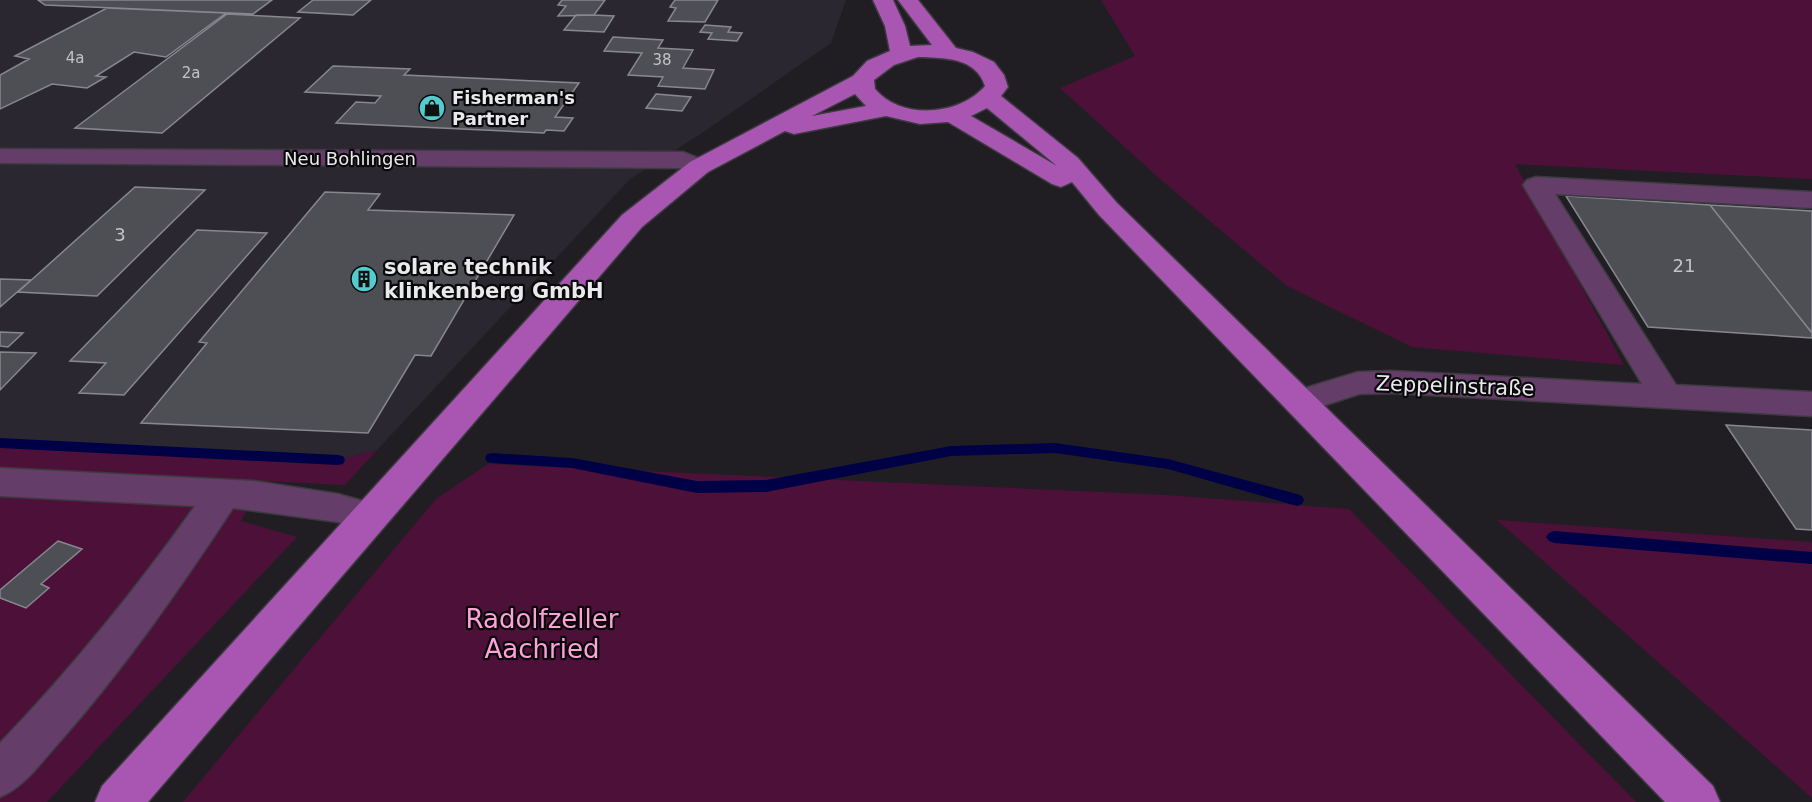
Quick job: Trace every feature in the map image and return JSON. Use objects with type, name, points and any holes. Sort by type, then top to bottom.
[{"type":"main road","points":[[883,0],[895,26],[901,54]]},
{"type":"main road","points":[[908,0],[948,52]]},
{"type":"main road","points":[[118,802],[632,221],[699,167],[760,134],[863,80],[873,66],[901,54],[948,52],[984,65],[995,76],[997,87],[990,99],[975,108],[953,115],[928,116],[887,109],[760,134]]},
{"type":"main road","points":[[863,80],[863,88],[871,99],[887,109]]},
{"type":"main road","points":[[990,99],[1069,163],[1108,209],[1697,802]]},
{"type":"main road","points":[[953,115],[999,140],[1108,209]]},
{"type":"street","name":"Neu Bohlingen","points":[[0,156],[410,160],[591,158],[682,160],[699,167]]},
{"type":"street","points":[[1665,394],[1536,185],[1812,200]]},
{"type":"street","name":"Zeppelinstraße","points":[[1301,401],[1358,383],[1392,382],[1665,394],[1812,404]]},
{"type":"street","points":[[0,482],[254,495],[338,508],[371,518]]},
{"type":"street","points":[[0,775],[60,710],[153,594],[223,494]]},
{"type":"shaded area","points":[[0,0],[846,0],[831,43],[708,129],[630,179],[377,450],[338,460],[0,443]]},
{"type":"green space","points":[[1101,0],[1812,0],[1812,179],[1515,164],[1624,365],[1412,347],[1287,286],[1160,179],[1060,88],[1135,56]]},
{"type":"green space","points":[[0,443],[338,460],[377,450],[345,485],[261,481],[241,521],[297,537],[47,802],[0,802]]},
{"type":"green space","name":"Radolfzeller Aachried","points":[[488,464],[1166,495],[1349,509],[1636,802],[183,802],[436,499]]},
{"type":"green space","points":[[1497,520],[1812,542],[1812,798]]},
{"type":"building","points":[[38,0],[272,0],[253,14],[45,5]]},
{"type":"building","points":[[313,0],[371,0],[353,15],[298,12]]},
{"type":"building","points":[[562,0],[605,0],[594,15],[558,16],[566,6],[558,5]]},
{"type":"building","points":[[675,0],[718,0],[705,22],[668,21],[676,8],[670,7]]},
{"type":"building","points":[[107,8],[226,13],[166,57],[134,52],[96,76],[106,77],[87,88],[52,84],[0,109],[0,75],[29,59],[15,56]]},
{"type":"building","points":[[227,14],[300,18],[162,133],[75,128]]},
{"type":"building","points":[[576,15],[614,16],[604,32],[564,30]]},
{"type":"building","points":[[705,25],[731,27],[728,32],[742,33],[737,41],[708,39],[712,33],[700,32]]},
{"type":"building","points":[[613,37],[663,40],[658,48],[693,50],[683,68],[714,70],[705,89],[658,86],[663,77],[628,75],[642,53],[604,51]]},
{"type":"building","points":[[333,66],[410,69],[404,75],[579,83],[555,117],[573,118],[564,131],[546,130],[544,133],[336,123],[356,102],[375,103],[381,96],[305,92]]},
{"type":"building","points":[[656,94],[691,97],[682,111],[646,108]]},
{"type":"building","points":[[135,187],[205,190],[97,296],[18,292]]},
{"type":"building","name":"solare technik klinkenberg GmbH","points":[[325,192],[380,194],[368,210],[514,215],[431,356],[415,355],[368,433],[141,423],[207,343],[199,342]]},
{"type":"building","points":[[1566,196],[1710,205],[1812,333],[1812,338],[1648,327]]},
{"type":"building","points":[[1710,205],[1812,211],[1812,333]]},
{"type":"building","points":[[197,230],[267,233],[124,395],[79,393],[106,363],[70,361]]},
{"type":"building","points":[[0,279],[31,280],[0,307]]},
{"type":"building","points":[[0,332],[23,333],[8,347],[0,346]]},
{"type":"building","points":[[0,352],[36,353],[0,390]]},
{"type":"building","points":[[1726,425],[1812,430],[1812,530],[1796,529]]},
{"type":"building","points":[[58,541],[82,549],[41,584],[49,588],[26,608],[0,598],[0,590]]},
{"type":"waterway","points":[[0,443],[338,460]]},
{"type":"waterway","points":[[492,458],[572,463],[697,487],[766,486],[951,451],[1055,448],[1168,464],[1297,500]]},
{"type":"waterway","points":[[1554,537],[1812,558]]},
{"type":"place","name":"Fisherman's Partner","points":[[432,108]]},
{"type":"place","name":"solare technik klinkenberg GmbH","points":[[364,279]]}]
